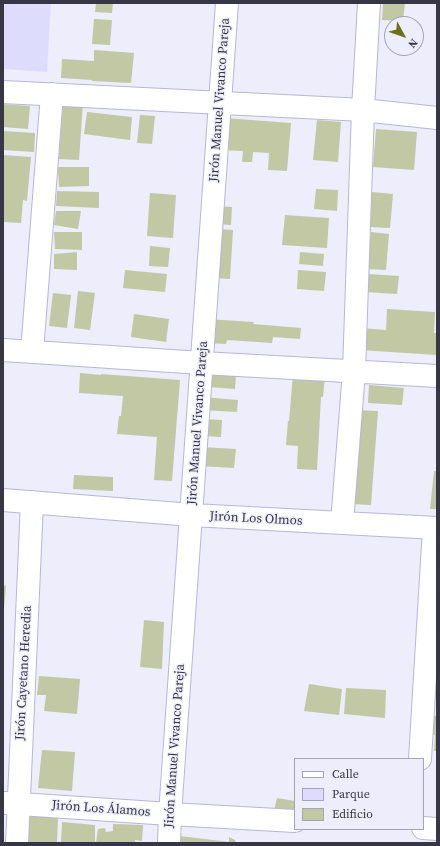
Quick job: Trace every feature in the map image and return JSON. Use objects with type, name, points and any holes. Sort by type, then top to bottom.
[{"type":"street","name":"Jirón Manuel Vivanco Pareja","points":[[169,843],[227,3]]},
{"type":"street","points":[[342,523],[354,371],[363,110],[369,3]]},
{"type":"street","points":[[3,92],[363,110],[437,118]]},
{"type":"street","points":[[32,352],[52,94]]},
{"type":"street","points":[[3,350],[437,376]]},
{"type":"street","name":"Jirón Los Olmos","points":[[3,500],[192,515],[436,528]]},
{"type":"street","name":"Jirón Cayetano Heredia","points":[[17,843],[11,803],[32,502]]},
{"type":"street","points":[[420,758],[436,528]]},
{"type":"street","name":"Jirón Los Álamos","points":[[11,803],[294,821]]},
{"type":"street","points":[[424,828],[437,829]]},
{"type":"green space","points":[[3,3],[51,3],[47,72],[3,69]]},
{"type":"building","points":[[96,3],[113,3],[112,13],[95,12]]},
{"type":"building","points":[[383,3],[405,3],[404,16],[384,16],[384,20],[382,20]]},
{"type":"building","points":[[94,19],[112,20],[110,45],[92,44]]},
{"type":"building","points":[[94,50],[134,53],[131,83],[61,78],[62,59],[94,61]]},
{"type":"building","points":[[63,102],[83,103],[79,160],[59,159]]},
{"type":"building","points":[[3,104],[30,106],[28,129],[3,127]]},
{"type":"building","points":[[87,112],[132,117],[130,140],[84,134]]},
{"type":"building","points":[[140,115],[155,116],[152,144],[137,143]]},
{"type":"building","points":[[225,118],[291,123],[287,171],[268,170],[269,153],[253,152],[252,162],[242,162],[243,151],[223,150]]},
{"type":"building","points":[[317,120],[341,122],[338,162],[313,160]]},
{"type":"building","points":[[376,129],[417,132],[414,170],[373,167]]},
{"type":"building","points":[[4,131],[35,133],[34,152],[3,150]]},
{"type":"building","points":[[3,155],[31,157],[27,201],[23,200],[21,223],[3,222]]},
{"type":"building","points":[[58,167],[89,167],[89,186],[59,187]]},
{"type":"building","points":[[316,189],[338,190],[337,211],[314,209]]},
{"type":"building","points":[[57,191],[99,192],[99,208],[56,206]]},
{"type":"building","points":[[372,192],[393,194],[390,228],[370,227]]},
{"type":"building","points":[[150,193],[176,195],[173,238],[147,236]]},
{"type":"building","points":[[217,206],[232,207],[231,225],[216,224]]},
{"type":"building","points":[[56,211],[81,211],[78,229],[54,225]]},
{"type":"building","points":[[285,215],[329,218],[327,248],[282,245]]},
{"type":"building","points":[[219,229],[233,230],[230,279],[215,278]]},
{"type":"building","points":[[54,232],[82,232],[82,250],[55,249]]},
{"type":"building","points":[[371,232],[389,234],[386,270],[367,269]]},
{"type":"building","points":[[150,246],[170,248],[168,267],[149,266]]},
{"type":"building","points":[[77,252],[77,270],[54,269],[54,254]]},
{"type":"building","points":[[300,252],[324,254],[323,266],[299,264]]},
{"type":"building","points":[[125,270],[167,274],[165,292],[123,288]]},
{"type":"building","points":[[298,270],[326,272],[324,291],[297,289]]},
{"type":"building","points":[[368,274],[399,276],[397,294],[366,292]]},
{"type":"building","points":[[78,291],[95,293],[90,330],[74,328]]},
{"type":"building","points":[[53,293],[71,295],[67,328],[49,326]]},
{"type":"building","points":[[387,309],[435,312],[434,333],[437,333],[437,355],[359,350],[361,328],[386,330]]},
{"type":"building","points":[[134,314],[169,319],[166,342],[131,337]]},
{"type":"building","points":[[206,319],[254,322],[253,324],[301,328],[300,339],[273,337],[272,343],[227,340],[226,344],[204,343]]},
{"type":"building","points":[[80,373],[180,380],[172,481],[154,480],[157,437],[117,434],[123,396],[79,393]]},
{"type":"building","points":[[209,373],[236,375],[235,389],[208,387]]},
{"type":"building","points":[[293,374],[325,376],[323,397],[321,397],[317,470],[297,469],[298,446],[286,445]]},
{"type":"building","points":[[369,385],[404,388],[402,405],[368,403]]},
{"type":"building","points":[[202,397],[238,400],[237,412],[201,410]]},
{"type":"building","points":[[357,410],[378,411],[371,505],[350,504]]},
{"type":"building","points":[[203,419],[222,420],[221,437],[202,436]]},
{"type":"building","points":[[201,447],[236,449],[234,468],[199,466]]},
{"type":"building","points":[[434,471],[437,471],[437,509],[430,509]]},
{"type":"building","points":[[74,475],[113,477],[113,491],[73,489]]},
{"type":"building","points":[[3,585],[6,586],[4,609],[3,609]]},
{"type":"building","points":[[144,620],[164,622],[162,669],[140,667]]},
{"type":"building","points":[[39,676],[80,679],[77,714],[44,711],[46,695],[37,695]]},
{"type":"building","points":[[309,684],[342,689],[339,715],[304,711]]},
{"type":"building","points":[[346,688],[386,690],[385,718],[344,714]]},
{"type":"building","points":[[429,715],[437,716],[437,751],[434,751],[435,735],[427,734]]},
{"type":"building","points":[[42,750],[75,752],[72,791],[38,788]]},
{"type":"building","points":[[277,798],[294,801],[294,815],[274,811]]},
{"type":"building","points":[[21,817],[58,817],[57,843],[20,843]]},
{"type":"building","points":[[62,822],[95,825],[95,843],[61,843]]},
{"type":"building","points":[[113,824],[143,825],[142,841],[135,840],[135,843],[96,843],[98,829],[105,828],[106,832],[113,831]]},
{"type":"building","points":[[172,835],[229,842],[229,837],[235,840],[236,843],[171,843]]}]
